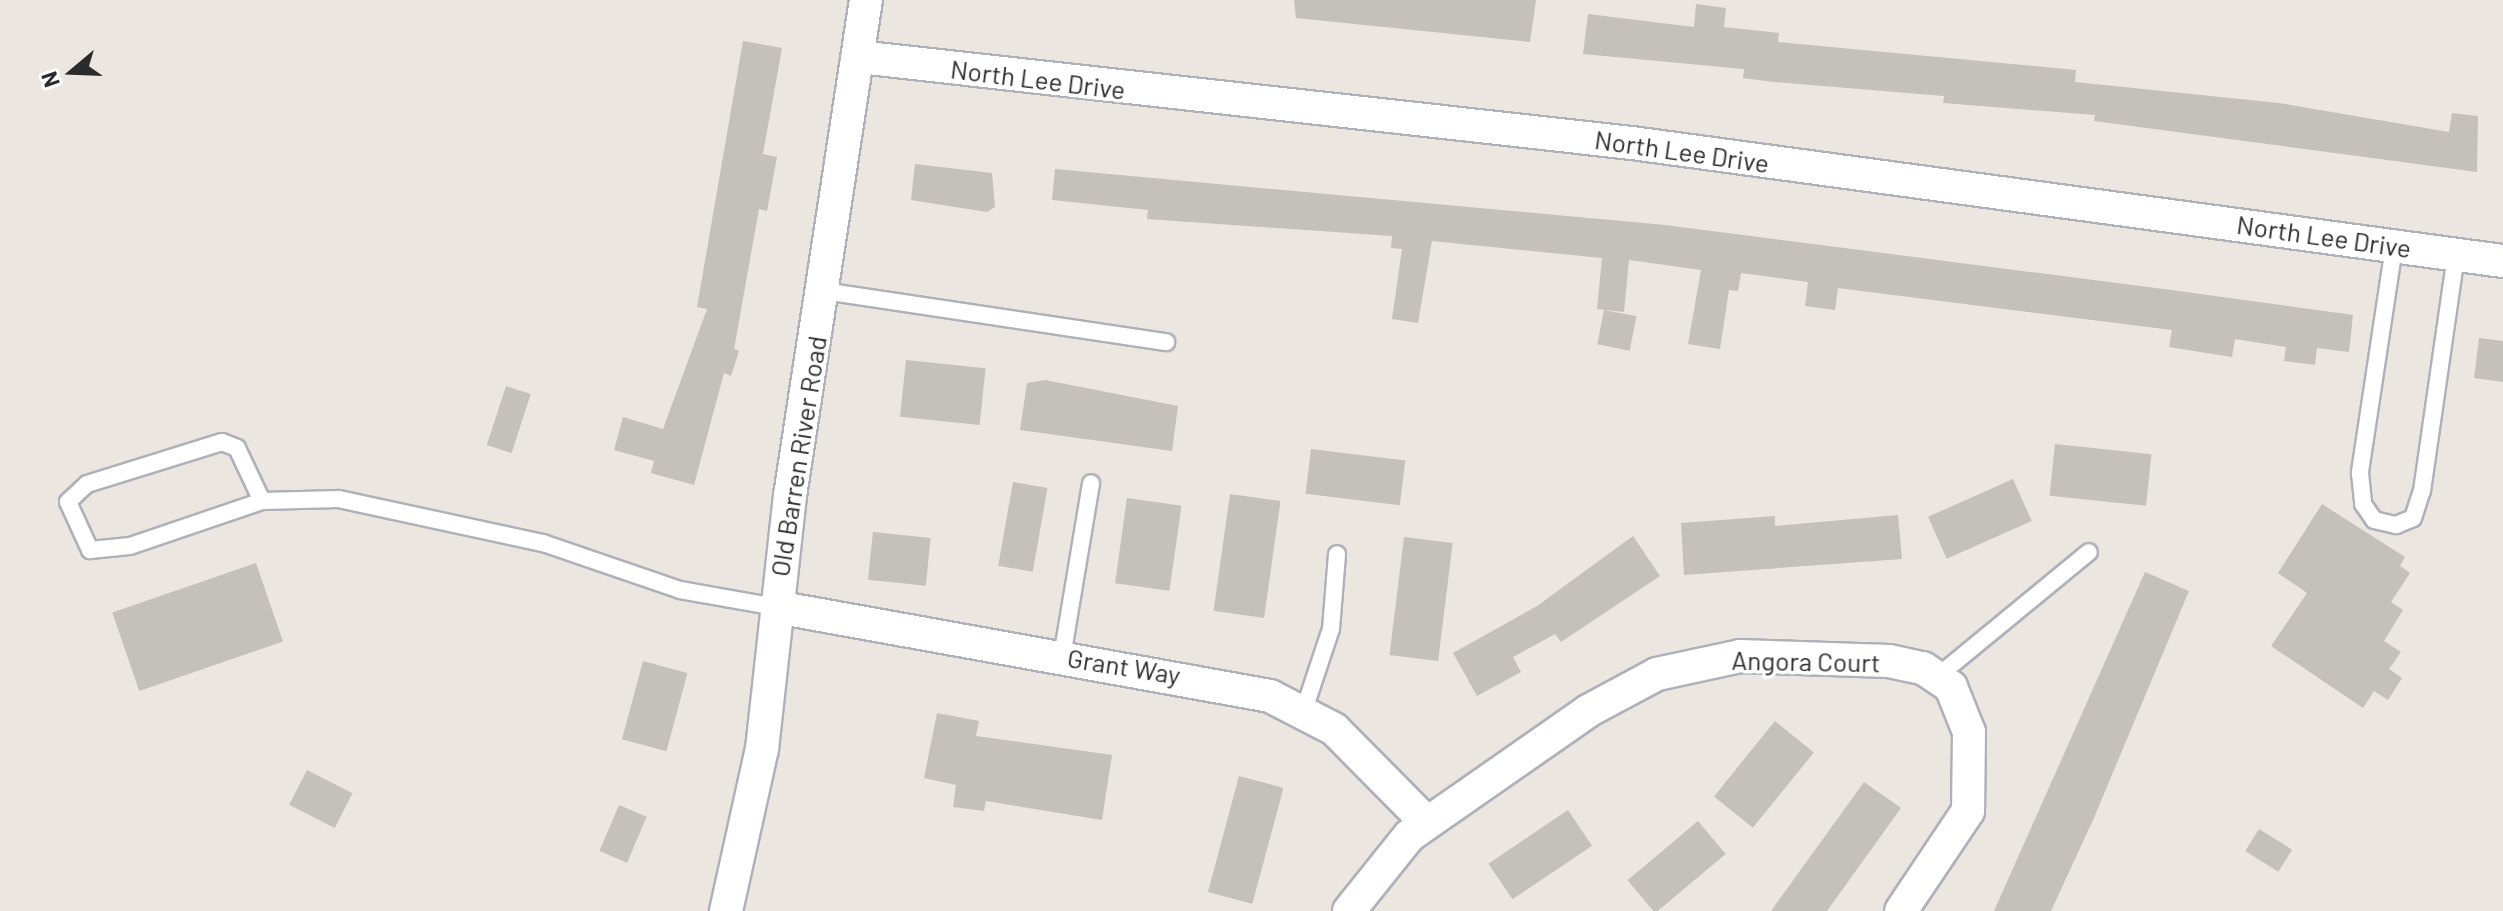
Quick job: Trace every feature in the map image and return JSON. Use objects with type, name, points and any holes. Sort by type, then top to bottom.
[{"type":"street","name":"Old Barren River Road","points":[[726,911],[754,800],[776,607],[866,0]]},
{"type":"street","name":"North Lee Drive","points":[[859,57],[1632,143],[2503,261]]},
{"type":"street","name":"Grant Way","points":[[776,607],[1193,677],[1304,710],[1358,750],[1427,823]]},
{"type":"street","name":"Angora Court","points":[[1349,911],[1383,860],[1427,823],[1621,691],[1681,667],[1740,656],[1846,657],[1938,676]]},
{"type":"street","points":[[1901,911],[1968,811],[1969,732],[1963,708],[1938,676]]},
{"type":"lane","points":[[2394,247],[2360,473],[2363,504],[2374,520],[2396,525],[2413,518],[2422,491],[2456,255]]},
{"type":"lane","points":[[824,291],[1166,342]]},
{"type":"lane","points":[[262,501],[237,448],[222,442],[87,484],[68,502],[82,545],[102,551],[262,501],[292,496],[380,504],[543,543],[680,590],[776,607]]},
{"type":"lane","points":[[1062,657],[1091,483]]},
{"type":"lane","points":[[1938,676],[2089,552]]},
{"type":"lane","points":[[1304,710],[1331,629],[1337,554]]},
{"type":"building","points":[[1294,0],[1536,0],[1530,42],[1296,18]]},
{"type":"building","points":[[1696,4],[1726,8],[1724,27],[1779,33],[1778,42],[2076,70],[2075,82],[2279,103],[2449,132],[2452,113],[2478,116],[2477,172],[2094,121],[2095,115],[1943,103],[1944,96],[1774,82],[1743,78],[1744,69],[1583,54],[1588,14],[1694,27]]},
{"type":"building","points":[[743,41],[782,48],[763,154],[777,157],[767,211],[759,209],[734,349],[739,351],[731,376],[724,373],[694,485],[651,473],[654,461],[614,450],[623,417],[663,429],[707,309],[697,307]]},
{"type":"building","points":[[915,164],[992,173],[995,207],[987,212],[911,200]]},
{"type":"building","points":[[1055,169],[1665,225],[2353,315],[2349,352],[2317,348],[2315,365],[2284,361],[2286,347],[2235,339],[2232,357],[2169,347],[2172,330],[1838,288],[1835,310],[1805,306],[1808,282],[1741,273],[1738,291],[1729,290],[1720,349],[1688,344],[1701,270],[1629,260],[1624,312],[1597,309],[1602,258],[1432,241],[1418,323],[1392,319],[1402,249],[1391,248],[1392,236],[1147,219],[1148,210],[1052,200]]},
{"type":"building","points":[[1604,310],[1636,316],[1630,351],[1597,344]]},
{"type":"building","points":[[2479,338],[2503,341],[2503,382],[2474,378]]},
{"type":"building","points":[[906,360],[986,368],[980,425],[900,417]]},
{"type":"building","points":[[1045,380],[1178,406],[1172,451],[1020,430],[1027,383]]},
{"type":"building","points":[[506,386],[531,394],[512,453],[487,445]]},
{"type":"building","points":[[2055,444],[2151,454],[2146,506],[2050,496]]},
{"type":"building","points":[[1311,449],[1405,461],[1400,505],[1306,494]]},
{"type":"building","points":[[2013,479],[2032,521],[1947,559],[1928,517]]},
{"type":"building","points":[[1013,482],[1047,488],[1033,572],[998,566]]},
{"type":"building","points":[[1230,494],[1281,501],[1264,618],[1214,611]]},
{"type":"building","points":[[1127,498],[1181,506],[1169,591],[1115,583]]},
{"type":"building","points":[[2322,504],[2405,557],[2400,566],[2410,573],[2391,602],[2403,610],[2384,641],[2401,652],[2389,669],[2402,678],[2388,700],[2374,691],[2363,708],[2271,646],[2307,593],[2278,573]]},
{"type":"building","points":[[1898,515],[1902,559],[1684,575],[1681,523],[1775,516],[1775,526]]},
{"type":"building","points":[[873,532],[931,538],[926,586],[868,580]]},
{"type":"building","points":[[1633,536],[1660,576],[1561,642],[1555,634],[1513,657],[1521,672],[1477,696],[1453,653],[1537,606]]},
{"type":"building","points":[[1404,537],[1453,543],[1438,661],[1389,655]]},
{"type":"building","points":[[256,563],[283,641],[139,691],[112,612]]},
{"type":"building","points":[[2145,572],[2189,591],[2093,820],[2051,911],[1994,911]]},
{"type":"building","points":[[643,661],[687,673],[666,751],[622,739]]},
{"type":"building","points":[[937,713],[979,721],[976,736],[1112,755],[1102,820],[986,801],[984,811],[953,807],[956,785],[924,778]]},
{"type":"building","points":[[1775,721],[1814,752],[1753,828],[1714,796]]},
{"type":"building","points":[[307,770],[352,793],[335,828],[289,805]]},
{"type":"building","points":[[1239,776],[1283,788],[1252,904],[1208,892]]},
{"type":"building","points":[[1864,782],[1901,808],[1827,911],[1771,911]]},
{"type":"building","points":[[619,805],[647,817],[627,863],[599,851]]},
{"type":"building","points":[[1568,810],[1592,846],[1512,899],[1488,864]]},
{"type":"building","points":[[1698,821],[1726,854],[1658,911],[1653,911],[1628,880]]},
{"type":"building","points":[[2259,829],[2292,850],[2278,872],[2245,851]]}]
